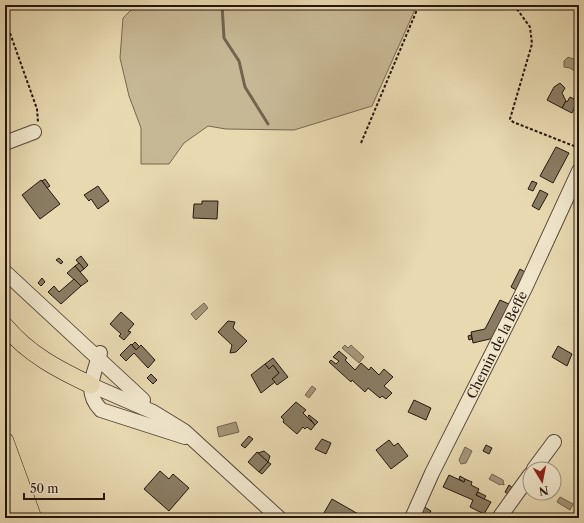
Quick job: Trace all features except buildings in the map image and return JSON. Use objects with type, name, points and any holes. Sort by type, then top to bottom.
[{"type":"main road","points":[[5,326],[35,355],[91,385]]},
{"type":"main road","points":[[5,441],[33,518]]},
{"type":"main road","points":[[5,475],[19,518]]},
{"type":"street","points":[[5,143],[34,132]]},
{"type":"street","name":"Chemin de la Beffe","points":[[412,518],[432,473],[525,288],[579,171]]},
{"type":"street","points":[[5,272],[99,356],[144,400]]},
{"type":"street","points":[[99,356],[91,385],[92,397],[101,410],[181,435],[194,441]]},
{"type":"street","points":[[91,385],[170,421],[279,518]]},
{"type":"street","points":[[540,461],[554,442]]},
{"type":"street","points":[[499,518],[522,486]]},
{"type":"path","points":[[361,143],[419,5]]},
{"type":"path","points":[[514,5],[530,27],[532,44],[510,119],[513,122],[579,148]]},
{"type":"path","points":[[5,19],[38,108],[38,119],[34,132]]},
{"type":"shaded area","points":[[136,5],[417,5],[372,106],[294,130],[226,129],[208,126],[184,143],[169,164],[141,164],[141,128],[129,96],[120,58],[123,18]]},
{"type":"shaded area","points":[[568,57],[579,61],[579,74],[570,68],[564,67],[564,61]]},
{"type":"shaded area","points":[[204,303],[208,308],[196,320],[191,314]]},
{"type":"shaded area","points":[[345,345],[348,348],[351,345],[364,357],[359,363],[342,348]]},
{"type":"shaded area","points":[[312,386],[316,389],[309,398],[305,395]]},
{"type":"shaded area","points":[[236,422],[239,432],[219,437],[217,427]]},
{"type":"shaded area","points":[[465,447],[472,451],[466,463],[461,464],[459,460]]},
{"type":"shaded area","points":[[492,474],[503,480],[504,485],[500,485],[489,479]]},
{"type":"shaded area","points":[[562,498],[573,504],[570,510],[557,502],[562,501]]},
{"type":"waterway","points":[[222,5],[224,38],[239,61],[245,87],[268,124]]}]
